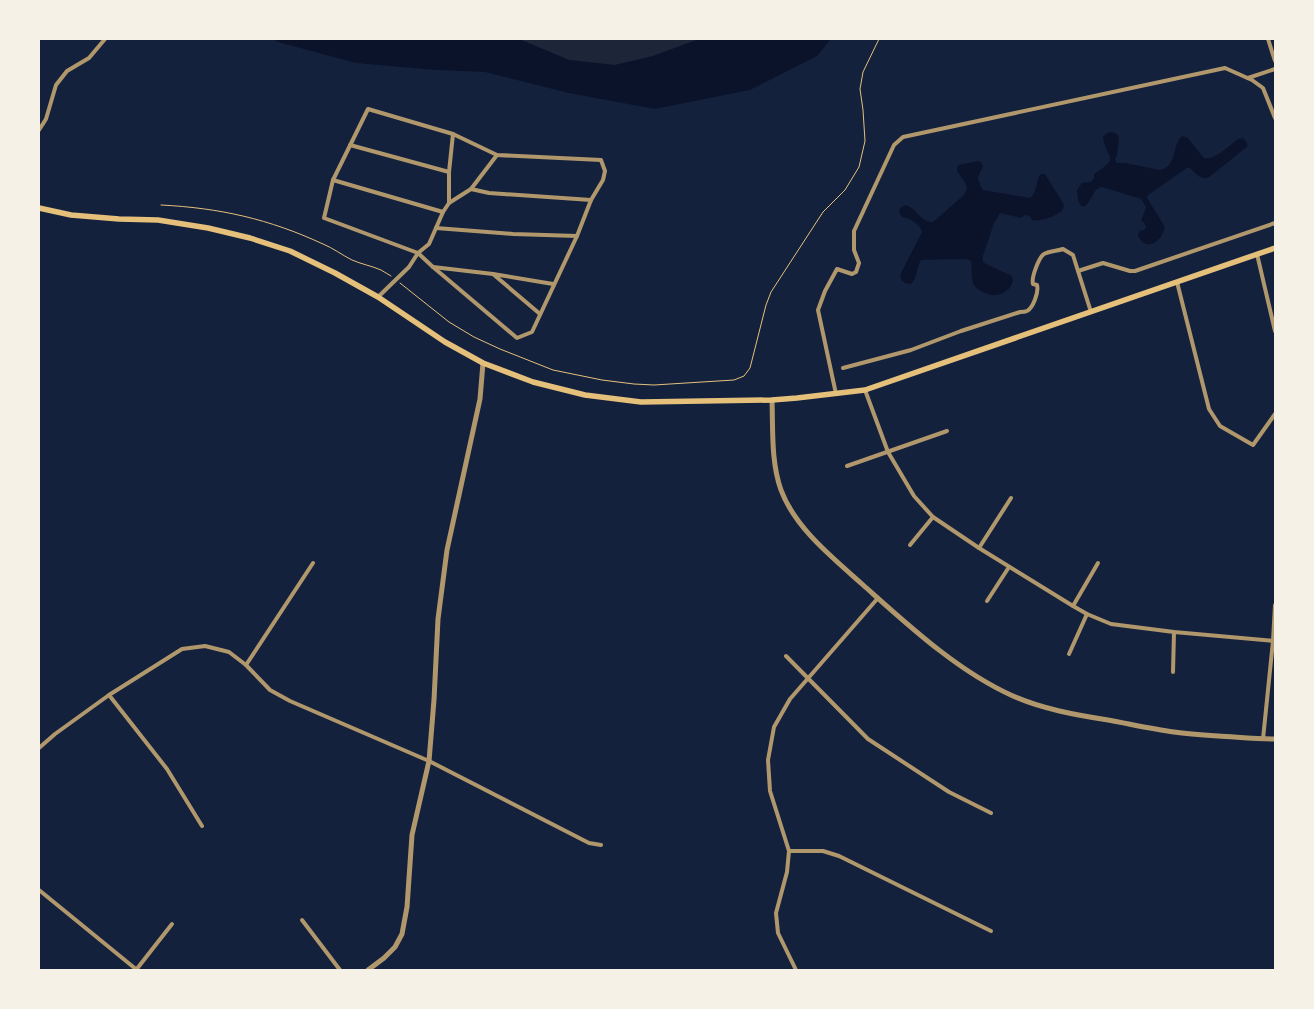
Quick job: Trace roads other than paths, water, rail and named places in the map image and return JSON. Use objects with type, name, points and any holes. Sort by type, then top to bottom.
[{"type":"main road","points":[[39,208],[71,215],[119,219],[158,220],[208,228],[250,238],[290,251],[335,273],[378,297],[445,342],[483,364],[533,382],[585,395],[641,402],[772,400],[865,390],[1275,248]]},
{"type":"street","points":[[39,130],[46,119],[56,85],[67,71],[89,58],[106,39]]},
{"type":"street","points":[[1268,39],[1275,61]]},
{"type":"street","points":[[836,394],[818,310],[825,291],[837,269],[852,274],[856,272],[859,263],[854,250],[854,231],[894,145],[903,137],[1225,68],[1247,78],[1262,88],[1275,118]]},
{"type":"street","points":[[1247,78],[1275,69]]},
{"type":"street","points":[[368,109],[453,134],[497,155],[601,160],[605,171],[603,180],[591,200],[577,236],[553,284],[532,332],[517,338],[418,253],[324,218],[333,180],[368,109]]},
{"type":"street","points":[[449,203],[449,172],[453,134]]},
{"type":"street","points":[[350,145],[449,172]]},
{"type":"street","points":[[378,297],[409,267],[418,253],[429,244],[443,212],[449,203],[471,189],[497,155]]},
{"type":"street","points":[[333,180],[443,212]]},
{"type":"street","points":[[471,189],[489,192],[591,200]]},
{"type":"street","points":[[1078,271],[1104,263],[1130,271],[1135,271],[1275,223]]},
{"type":"street","points":[[436,228],[513,234],[577,236]]},
{"type":"street","points":[[843,368],[911,350],[961,331],[1020,312],[1026,312],[1031,308],[1038,289],[1037,285],[1033,284],[1032,280],[1041,257],[1044,254],[1063,249],[1073,254],[1091,312]]},
{"type":"street","points":[[1257,254],[1275,331]]},
{"type":"street","points":[[433,267],[493,274],[553,284]]},
{"type":"street","points":[[493,274],[540,314]]},
{"type":"street","points":[[1176,282],[1209,409],[1220,426],[1253,445],[1275,414]]},
{"type":"street","points":[[368,970],[384,958],[394,947],[402,934],[407,907],[412,835],[429,761],[438,619],[447,550],[480,399],[483,364]]},
{"type":"street","points":[[865,390],[888,452],[914,496],[933,517],[1009,567],[1087,614],[1111,624],[1174,632],[1274,641]]},
{"type":"street","points":[[772,400],[776,472],[787,504],[800,523],[817,542],[908,625],[959,664],[997,688],[1029,703],[1079,715],[1175,732],[1275,739]]},
{"type":"street","points":[[846,466],[947,432]]},
{"type":"street","points":[[979,548],[1011,498]]},
{"type":"street","points":[[910,545],[933,517]]},
{"type":"street","points":[[246,665],[313,563]]},
{"type":"street","points":[[1073,606],[1098,563]]},
{"type":"street","points":[[987,601],[1009,567]]},
{"type":"street","points":[[796,970],[778,933],[776,913],[787,872],[789,851],[770,791],[768,760],[774,728],[790,699],[878,598]]},
{"type":"street","points":[[1263,739],[1274,641],[1275,605]]},
{"type":"street","points":[[1069,654],[1087,614]]},
{"type":"street","points":[[1172,672],[1174,632]]},
{"type":"street","points":[[39,748],[55,734],[109,694],[182,649],[205,646],[230,652],[246,665],[270,690],[290,701],[429,761],[589,843],[601,845]]},
{"type":"street","points":[[786,656],[868,739],[949,792],[991,813]]},
{"type":"street","points":[[109,694],[167,769],[202,826]]},
{"type":"street","points":[[789,851],[823,851],[839,856],[991,931]]},
{"type":"street","points":[[39,890],[137,970],[172,924]]},
{"type":"street","points":[[302,920],[340,970]]}]
